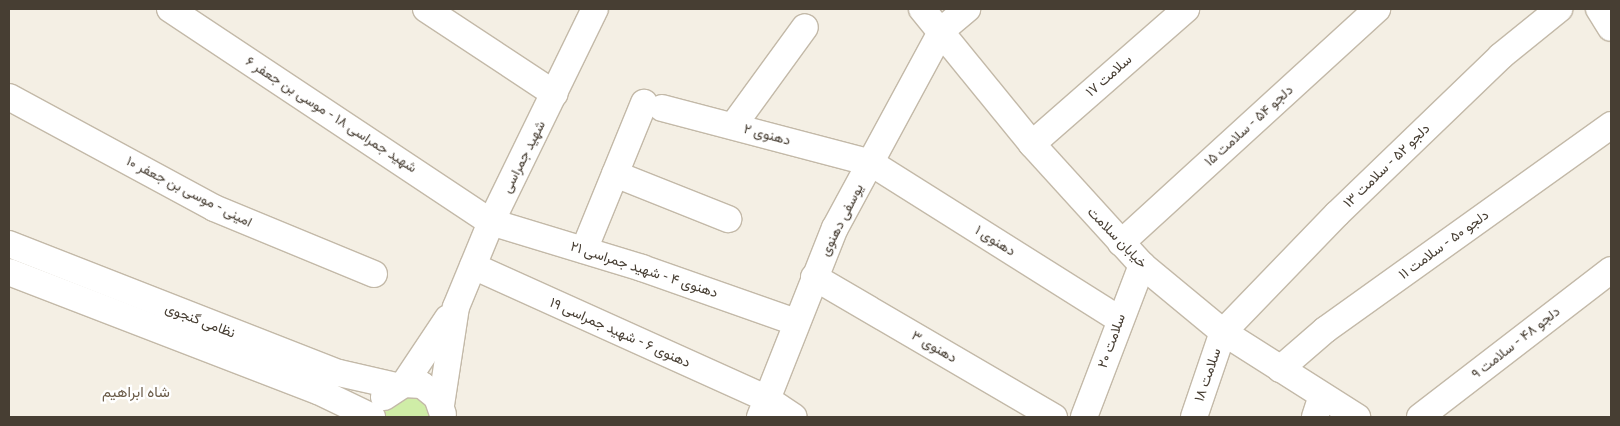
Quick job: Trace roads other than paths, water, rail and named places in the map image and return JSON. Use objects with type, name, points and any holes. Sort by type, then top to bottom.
[{"type":"street","name":"شهید جمراسی ۱۸ - موسی بن جعفر ۶","points":[[170,9],[491,222]]},
{"type":"street","points":[[426,9],[555,94]]},
{"type":"street","name":"خیابان سلامت","points":[[922,9],[942,30],[1032,144],[1142,265],[1223,332],[1280,369],[1319,407],[1357,417]]},
{"type":"street","points":[[942,30],[967,9]]},
{"type":"street","name":"سلامت ۱۷","points":[[1032,144],[1186,9]]},
{"type":"street","name":"دلجو ۵۴ - سلامت ۱۵","points":[[1121,243],[1377,9]]},
{"type":"street","name":"دلجو ۵۲ - سلامت ۱۳","points":[[1223,332],[1344,207],[1501,56],[1559,9]]},
{"type":"street","points":[[1599,9],[1611,28]]},
{"type":"street","name":"شهید جمراسی","points":[[456,307],[491,222],[555,94],[589,12]]},
{"type":"street","points":[[733,126],[805,27]]},
{"type":"street","name":"یوسفی دهنوی","points":[[763,408],[814,277],[871,163],[942,30]]},
{"type":"street","name":"امینی - موسی بن جعفر ۱۰","points":[[9,97],[214,208],[374,274]]},
{"type":"street","name":"دهنوی ۲","points":[[615,174],[653,105],[871,163]]},
{"type":"street","name":"دلجو ۵۰ - سلامت ۱۱","points":[[1280,369],[1325,330],[1611,125]]},
{"type":"street","name":"دهنوی ۱","points":[[871,163],[1119,319]]},
{"type":"street","points":[[584,250],[615,174],[728,219]]},
{"type":"street","name":"دهنوی ۴ - شهید جمراسی ۲۱","points":[[491,222],[584,250],[795,322]]},
{"type":"street","name":"نظامی گنجوی","points":[[9,244],[339,373],[400,385],[422,385],[444,413]]},
{"type":"street","name":"سلامت ۲۰","points":[[1084,417],[1119,319],[1142,265]]},
{"type":"street","name":"دهنوی ۶ - شهید جمراسی ۱۹","points":[[473,266],[763,408],[794,417]]},
{"type":"street","name":"دلجو ۴۸ - سلامت ۹","points":[[1420,417],[1611,270]]},
{"type":"street","name":"نظامی گنجوی","points":[[9,272],[318,391],[372,417]]},
{"type":"street","name":"دهنوی ۳","points":[[814,277],[1054,417]]},
{"type":"street","points":[[378,417],[381,400],[400,385],[456,307]]},
{"type":"street","points":[[444,413],[456,307]]},
{"type":"street","name":"سلامت ۱۸","points":[[1194,417],[1223,332]]},
{"type":"district","name":"شاه ابراهیم","points":[[136,393]]}]
